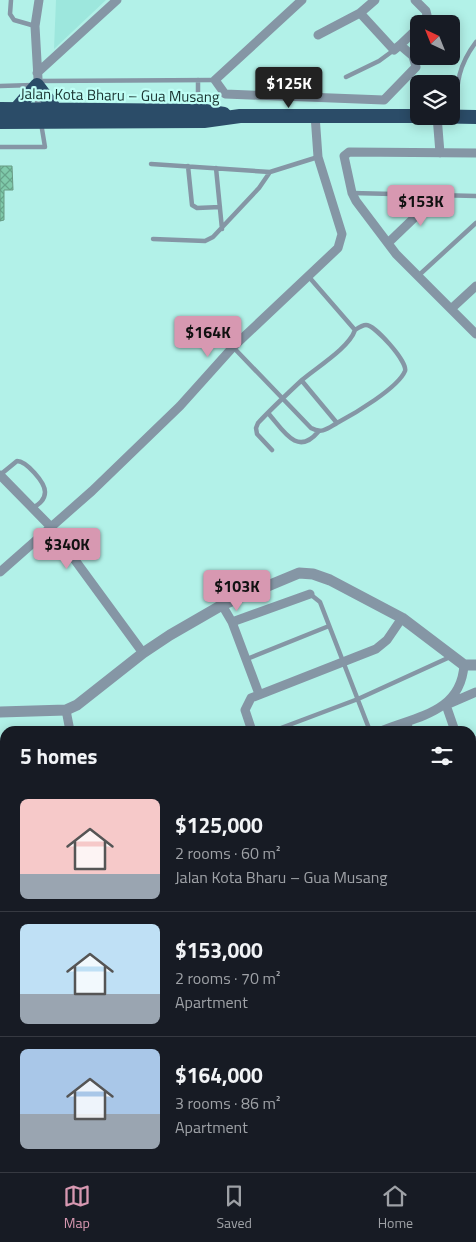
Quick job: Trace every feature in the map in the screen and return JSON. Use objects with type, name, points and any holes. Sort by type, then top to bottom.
[{"type":"highway","points":[[16,109],[37,79],[55,109]]},
{"type":"highway","name":"Jalan Kota Bharu – Gua Musang","points":[[0,109],[16,109],[40,115],[204,121],[240,116],[410,116]]},
{"type":"highway","name":"Jalan Kota Bharu – Gua Musang","points":[[0,122],[40,115],[55,109],[198,111],[240,116]]},
{"type":"highway","name":"Jalan Kota Bharu – Gua Musang","points":[[460,116],[476,117]]},
{"type":"street","points":[[39,0],[35,26],[40,115]]},
{"type":"street","points":[[37,79],[117,0]]},
{"type":"street","points":[[302,0],[215,80],[221,91],[229,96],[384,100],[416,68],[413,56],[397,48],[360,13]]},
{"type":"street","points":[[318,35],[360,13],[375,0]]},
{"type":"street","points":[[416,0],[426,11],[427,15]]},
{"type":"street","points":[[397,48],[410,36]]},
{"type":"street","points":[[384,100],[385,116]]},
{"type":"street","points":[[0,572],[92,491],[180,406],[233,347],[307,275],[338,248],[342,234],[318,157],[315,115]]},
{"type":"street","points":[[438,125],[440,153]]},
{"type":"street","points":[[476,153],[346,153],[344,156],[352,193],[388,243],[476,334]]},
{"type":"street","points":[[388,243],[438,195]]},
{"type":"street","points":[[451,308],[476,286]]},
{"type":"street","points":[[0,475],[50,526],[143,653]]},
{"type":"street","points":[[0,712],[66,710],[87,700],[143,653],[222,605],[287,576],[299,573],[313,574],[330,580],[402,618],[451,657],[470,665],[460,687],[446,705]]},
{"type":"street","points":[[232,622],[310,594]]},
{"type":"street","points":[[222,605],[232,622],[259,694]]},
{"type":"street","points":[[250,726],[245,710],[251,698],[376,649],[387,640],[402,618]]},
{"type":"street","points":[[393,726],[476,692]]},
{"type":"street","points":[[446,705],[453,726]]},
{"type":"street","points":[[66,710],[69,726]]},
{"type":"lane","points":[[11,0],[10,14],[14,20],[35,26]]},
{"type":"lane","points":[[458,75],[462,64],[476,42]]},
{"type":"lane","points":[[346,77],[379,61],[397,48]]},
{"type":"lane","points":[[0,86],[37,79],[215,80]]},
{"type":"lane","points":[[198,80],[198,111]]},
{"type":"lane","points":[[0,147],[45,147],[40,115]]},
{"type":"lane","points":[[151,164],[270,172],[318,157]]},
{"type":"lane","points":[[188,166],[192,205],[197,208],[220,207]]},
{"type":"lane","points":[[216,168],[222,229]]},
{"type":"lane","points":[[152,239],[204,241],[222,229],[260,188],[270,172]]},
{"type":"lane","points":[[352,193],[476,196]]},
{"type":"lane","points":[[418,276],[476,223]]},
{"type":"lane","points":[[307,275],[356,330]]},
{"type":"lane","points":[[233,347],[282,398],[311,428],[318,432],[324,431],[375,400],[399,380],[405,370],[402,359],[372,327],[366,325],[356,330],[345,344],[282,398],[256,428],[257,434],[272,450]]},
{"type":"lane","points":[[302,381],[338,423]]},
{"type":"lane","points":[[268,413],[296,442],[305,444],[318,432]]},
{"type":"lane","points":[[0,475],[17,461],[27,466],[44,487],[45,494],[43,500],[33,508]]},
{"type":"lane","points":[[310,594],[320,602],[368,726]]},
{"type":"lane","points":[[247,660],[329,626]]},
{"type":"lane","points":[[286,726],[358,699],[451,657]]},
{"type":"lane","points":[[407,720],[410,726]]},
{"type":"shaded area","points":[[56,0],[106,0],[54,49]]},
{"type":"building","points":[[0,166],[12,166],[13,190],[4,190],[4,220],[0,221]]}]
